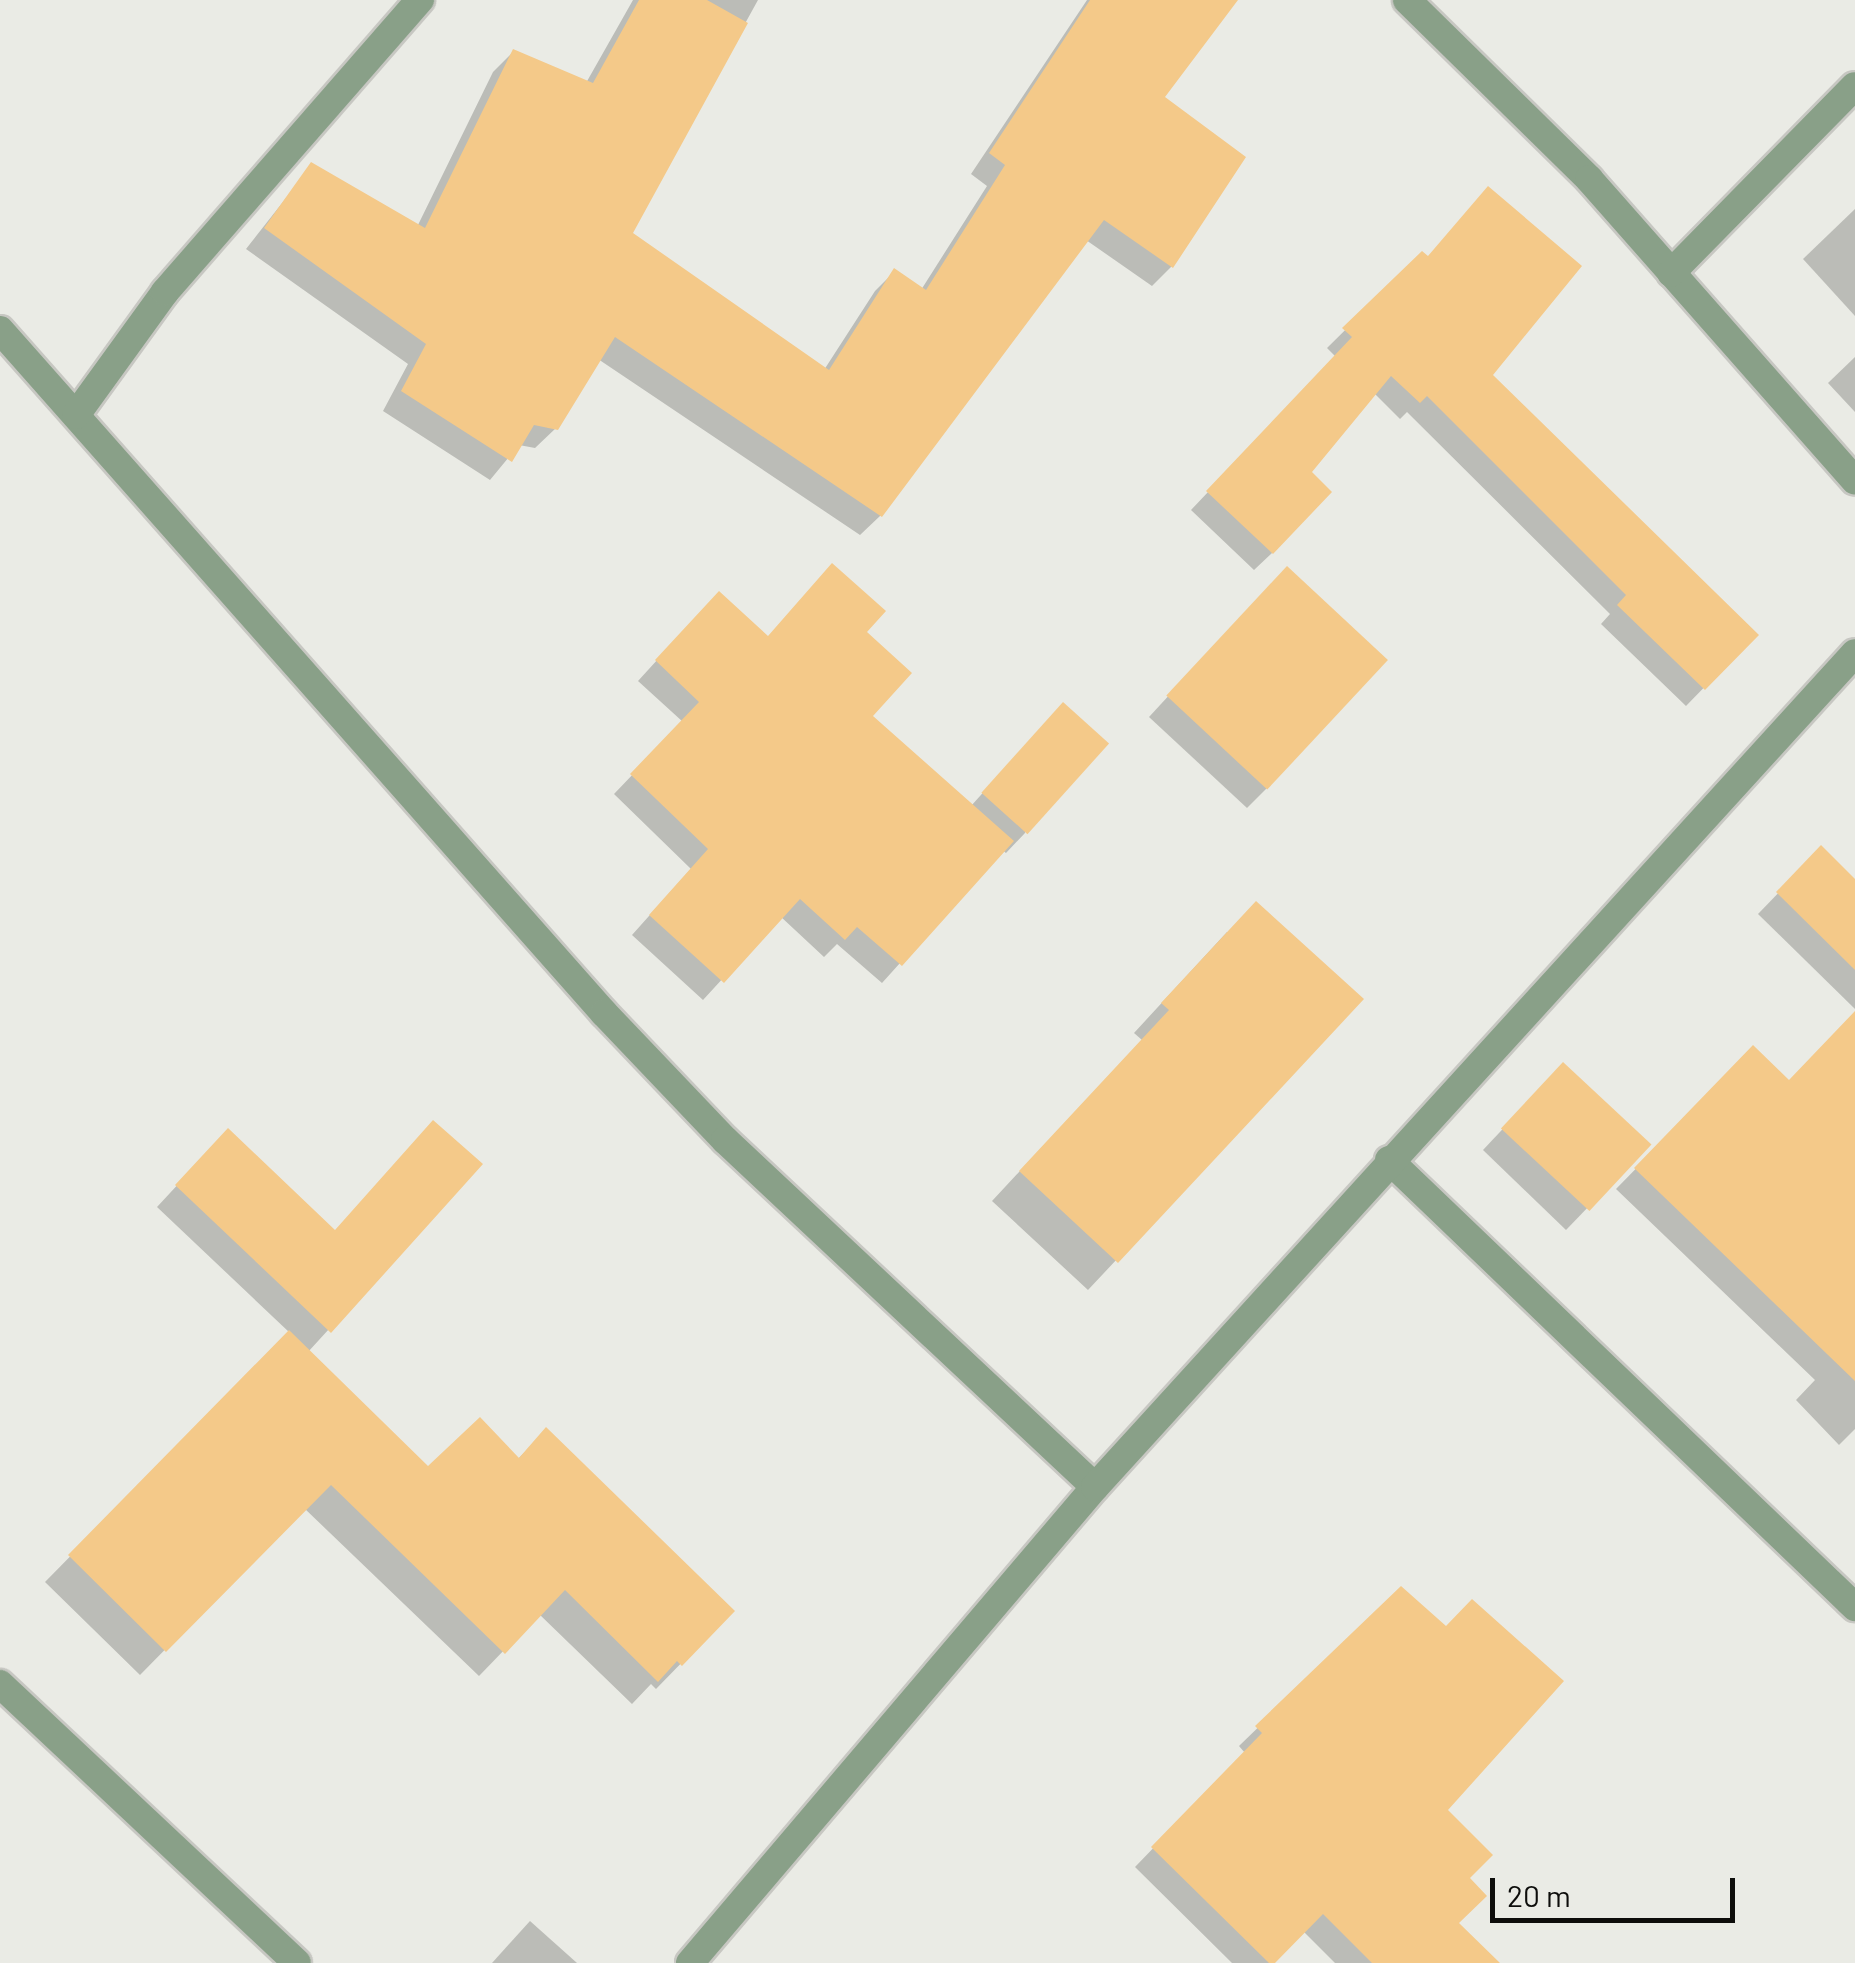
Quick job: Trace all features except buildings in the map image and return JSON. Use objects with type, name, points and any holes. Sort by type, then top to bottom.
[{"type":"street","points":[[76,416],[164,292],[420,0]]},
{"type":"street","points":[[1407,0],[1589,179],[1855,481]]},
{"type":"street","points":[[1671,273],[1855,86]]},
{"type":"street","points":[[0,330],[604,1013],[725,1140],[1094,1487]]},
{"type":"street","points":[[690,1963],[1094,1487],[1855,653]]},
{"type":"street","points":[[1389,1160],[1855,1606]]},
{"type":"street","points":[[0,1684],[297,1963]]}]
